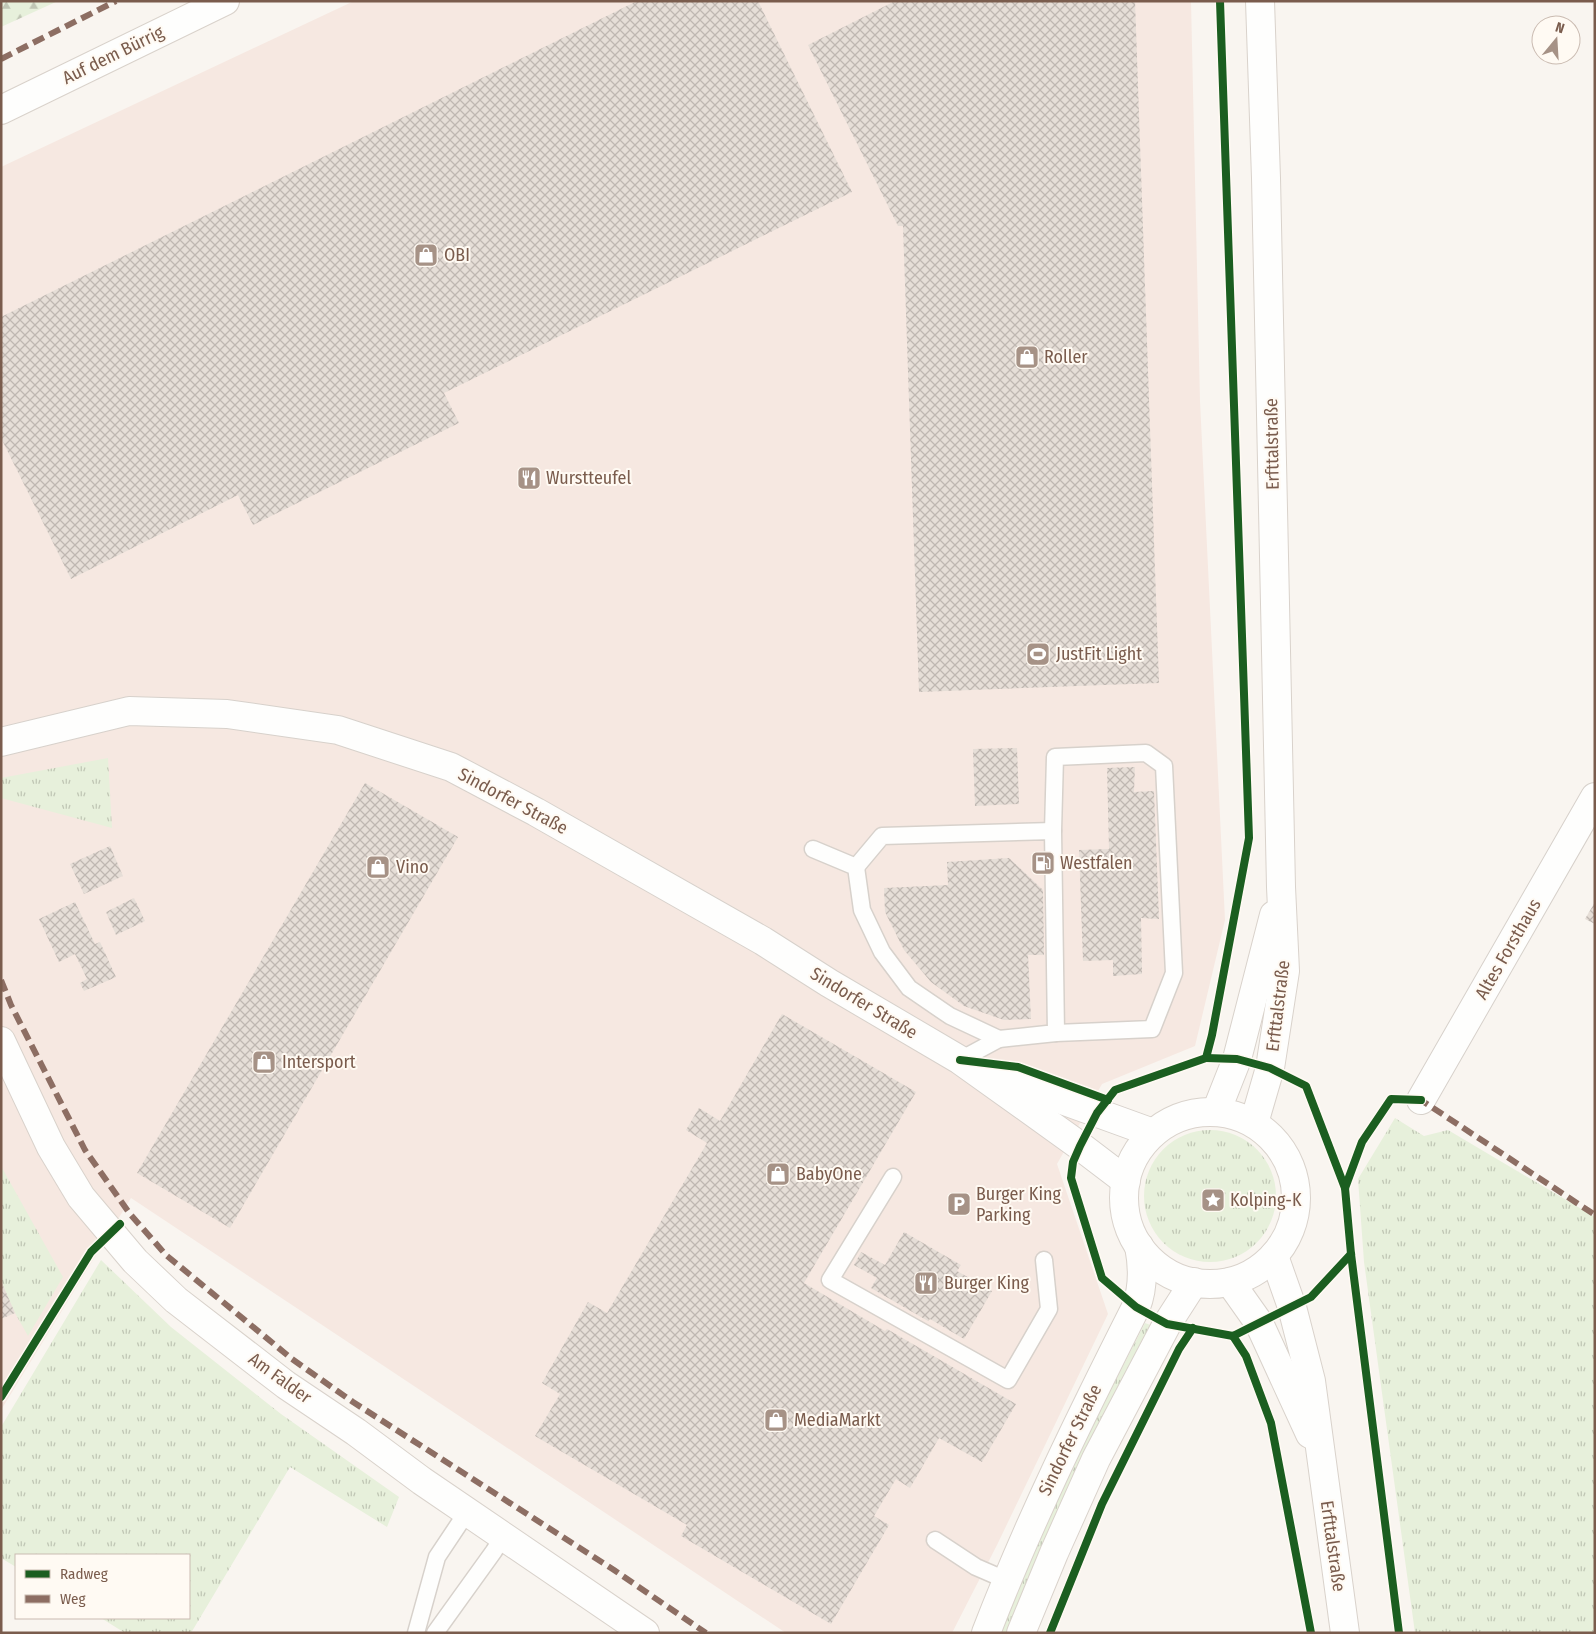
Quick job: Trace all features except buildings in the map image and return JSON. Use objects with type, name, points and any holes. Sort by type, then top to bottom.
[{"type":"street","name":"Auf dem Bürrig","points":[[1,110],[225,1]]},
{"type":"street","name":"Erfttalstraße","points":[[1254,1123],[1270,1068],[1285,971],[1281,887],[1267,198],[1260,1]]},
{"type":"street","name":"Sindorfer Straße","points":[[1,742],[129,711],[227,714],[338,730],[451,768],[536,812],[763,941],[829,983],[966,1064],[1080,1146],[1126,1182]]},
{"type":"street","name":"Altes Forsthaus","points":[[1421,1100],[1595,797]]},
{"type":"street","name":"Erfttalstraße","points":[[1216,1112],[1237,1058],[1281,887]]},
{"type":"street","name":"Am Falder","points":[[1,1041],[51,1146],[81,1197],[135,1262],[176,1300],[286,1385],[645,1633]]},
{"type":"street","name":"Sindorfer Straße","points":[[966,1064],[1153,1133]]},
{"type":"street","points":[[1216,1112],[1232,1114],[1254,1123],[1282,1149],[1291,1166],[1296,1185],[1296,1204],[1293,1223],[1285,1240],[1274,1256],[1249,1274],[1230,1282],[1212,1284],[1194,1282],[1174,1276],[1161,1269],[1139,1246],[1131,1231],[1126,1215],[1124,1199],[1126,1182],[1133,1158],[1153,1133],[1182,1116],[1216,1112]]},
{"type":"street","name":"Sindorfer Straße","points":[[986,1633],[1006,1580],[1062,1454],[1136,1307],[1139,1299],[1142,1272],[1139,1246]]},
{"type":"street","name":"Erfttalstraße","points":[[1274,1256],[1292,1307],[1311,1380],[1345,1633]]},
{"type":"street","name":"Sindorfer Straße","points":[[1021,1633],[1096,1459],[1167,1324],[1194,1282]]},
{"type":"street","name":"Erfttalstraße","points":[[1230,1282],[1259,1323],[1320,1458]]},
{"type":"lane","points":[[1053,831],[882,836],[856,868],[862,910],[882,952],[909,988],[950,1016],[999,1038],[1056,1033],[1152,1029],[1174,973],[1164,766],[1146,753],[1055,757],[1053,831],[1056,1033]]},
{"type":"lane","points":[[813,849],[856,868]]},
{"type":"lane","points":[[966,1064],[999,1038]]},
{"type":"lane","points":[[893,1177],[830,1280],[1008,1380],[1048,1309],[1044,1260]]},
{"type":"lane","points":[[416,1633],[437,1558],[468,1512]]},
{"type":"lane","points":[[435,1633],[503,1536]]},
{"type":"lane","points":[[936,1540],[976,1566],[1006,1580]]},
{"type":"shaded area","points":[[354,1],[1191,1],[1200,401],[1225,920],[1195,1046],[1102,1084],[1057,1164],[1108,1314],[997,1545],[952,1633],[786,1633],[131,1198],[1,1410],[1,167]]},
{"type":"green space","points":[[1,1],[58,1],[1,27]]},
{"type":"green space","points":[[108,758],[112,828],[1,798],[1,778]]},
{"type":"green space","points":[[1395,1118],[1424,1136],[1448,1130],[1595,1217],[1595,1633],[1415,1633],[1364,1262],[1358,1179]]},
{"type":"green space","points":[[1210,1130],[1223,1131],[1235,1135],[1257,1149],[1271,1171],[1275,1183],[1275,1209],[1271,1221],[1257,1243],[1235,1257],[1223,1261],[1210,1262],[1197,1261],[1185,1257],[1163,1243],[1149,1221],[1145,1209],[1144,1196],[1145,1183],[1149,1171],[1163,1149],[1185,1135],[1197,1131]]},
{"type":"green space","points":[[1,1166],[63,1277],[28,1336],[15,1313],[1,1281]]},
{"type":"green space","points":[[101,1260],[171,1327],[281,1414],[399,1497],[387,1527],[290,1467],[191,1633],[125,1633],[103,1619],[190,1619],[190,1554],[15,1554],[15,1566],[1,1558],[1,1427]]},
{"type":"green space","points":[[1145,1323],[1153,1326],[1008,1633],[998,1633],[1082,1446]]},
{"type":"marked path","points":[[1,59],[116,1]]},
{"type":"marked path","points":[[1,980],[11,1005],[85,1150],[130,1214],[166,1255],[292,1359],[353,1402],[614,1570],[706,1633]]},
{"type":"marked path","points":[[1417,1100],[1421,1100],[1595,1215]]},
{"type":"cycle path","points":[[1220,1],[1249,838],[1206,1058],[1115,1090],[1097,1113],[1080,1146],[1073,1162],[1071,1178],[1102,1278],[1136,1307],[1167,1324],[1233,1336],[1311,1297],[1351,1254]]},
{"type":"cycle path","points":[[1206,1058],[1237,1059],[1270,1068],[1306,1086],[1345,1188]]},
{"type":"cycle path","points":[[960,1060],[1018,1067],[1108,1100]]},
{"type":"cycle path","points":[[1399,1633],[1351,1254],[1345,1188],[1362,1142],[1391,1099],[1421,1100]]},
{"type":"cycle path","points":[[1,1397],[91,1252],[120,1224]]},
{"type":"cycle path","points":[[1050,1633],[1102,1504],[1179,1349],[1193,1328]]},
{"type":"cycle path","points":[[1233,1336],[1246,1356],[1271,1423],[1311,1633]]},
{"type":"place","name":"OBI","points":[[426,255]]},
{"type":"place","name":"Roller","points":[[1027,357]]},
{"type":"place","name":"Wurstteufel","points":[[529,478]]},
{"type":"place","name":"JustFit Light","points":[[1038,654]]},
{"type":"place","name":"Westfalen","points":[[1043,863]]},
{"type":"place","name":"Vino","points":[[378,867]]},
{"type":"place","name":"Intersport","points":[[264,1062]]},
{"type":"place","name":"BabyOne","points":[[778,1174]]},
{"type":"place","name":"Kolping-K","points":[[1213,1200]]},
{"type":"place","name":"Burger King Parking","points":[[959,1204]]},
{"type":"place","name":"Burger King","points":[[926,1283]]},
{"type":"place","name":"MediaMarkt","points":[[776,1420]]}]
